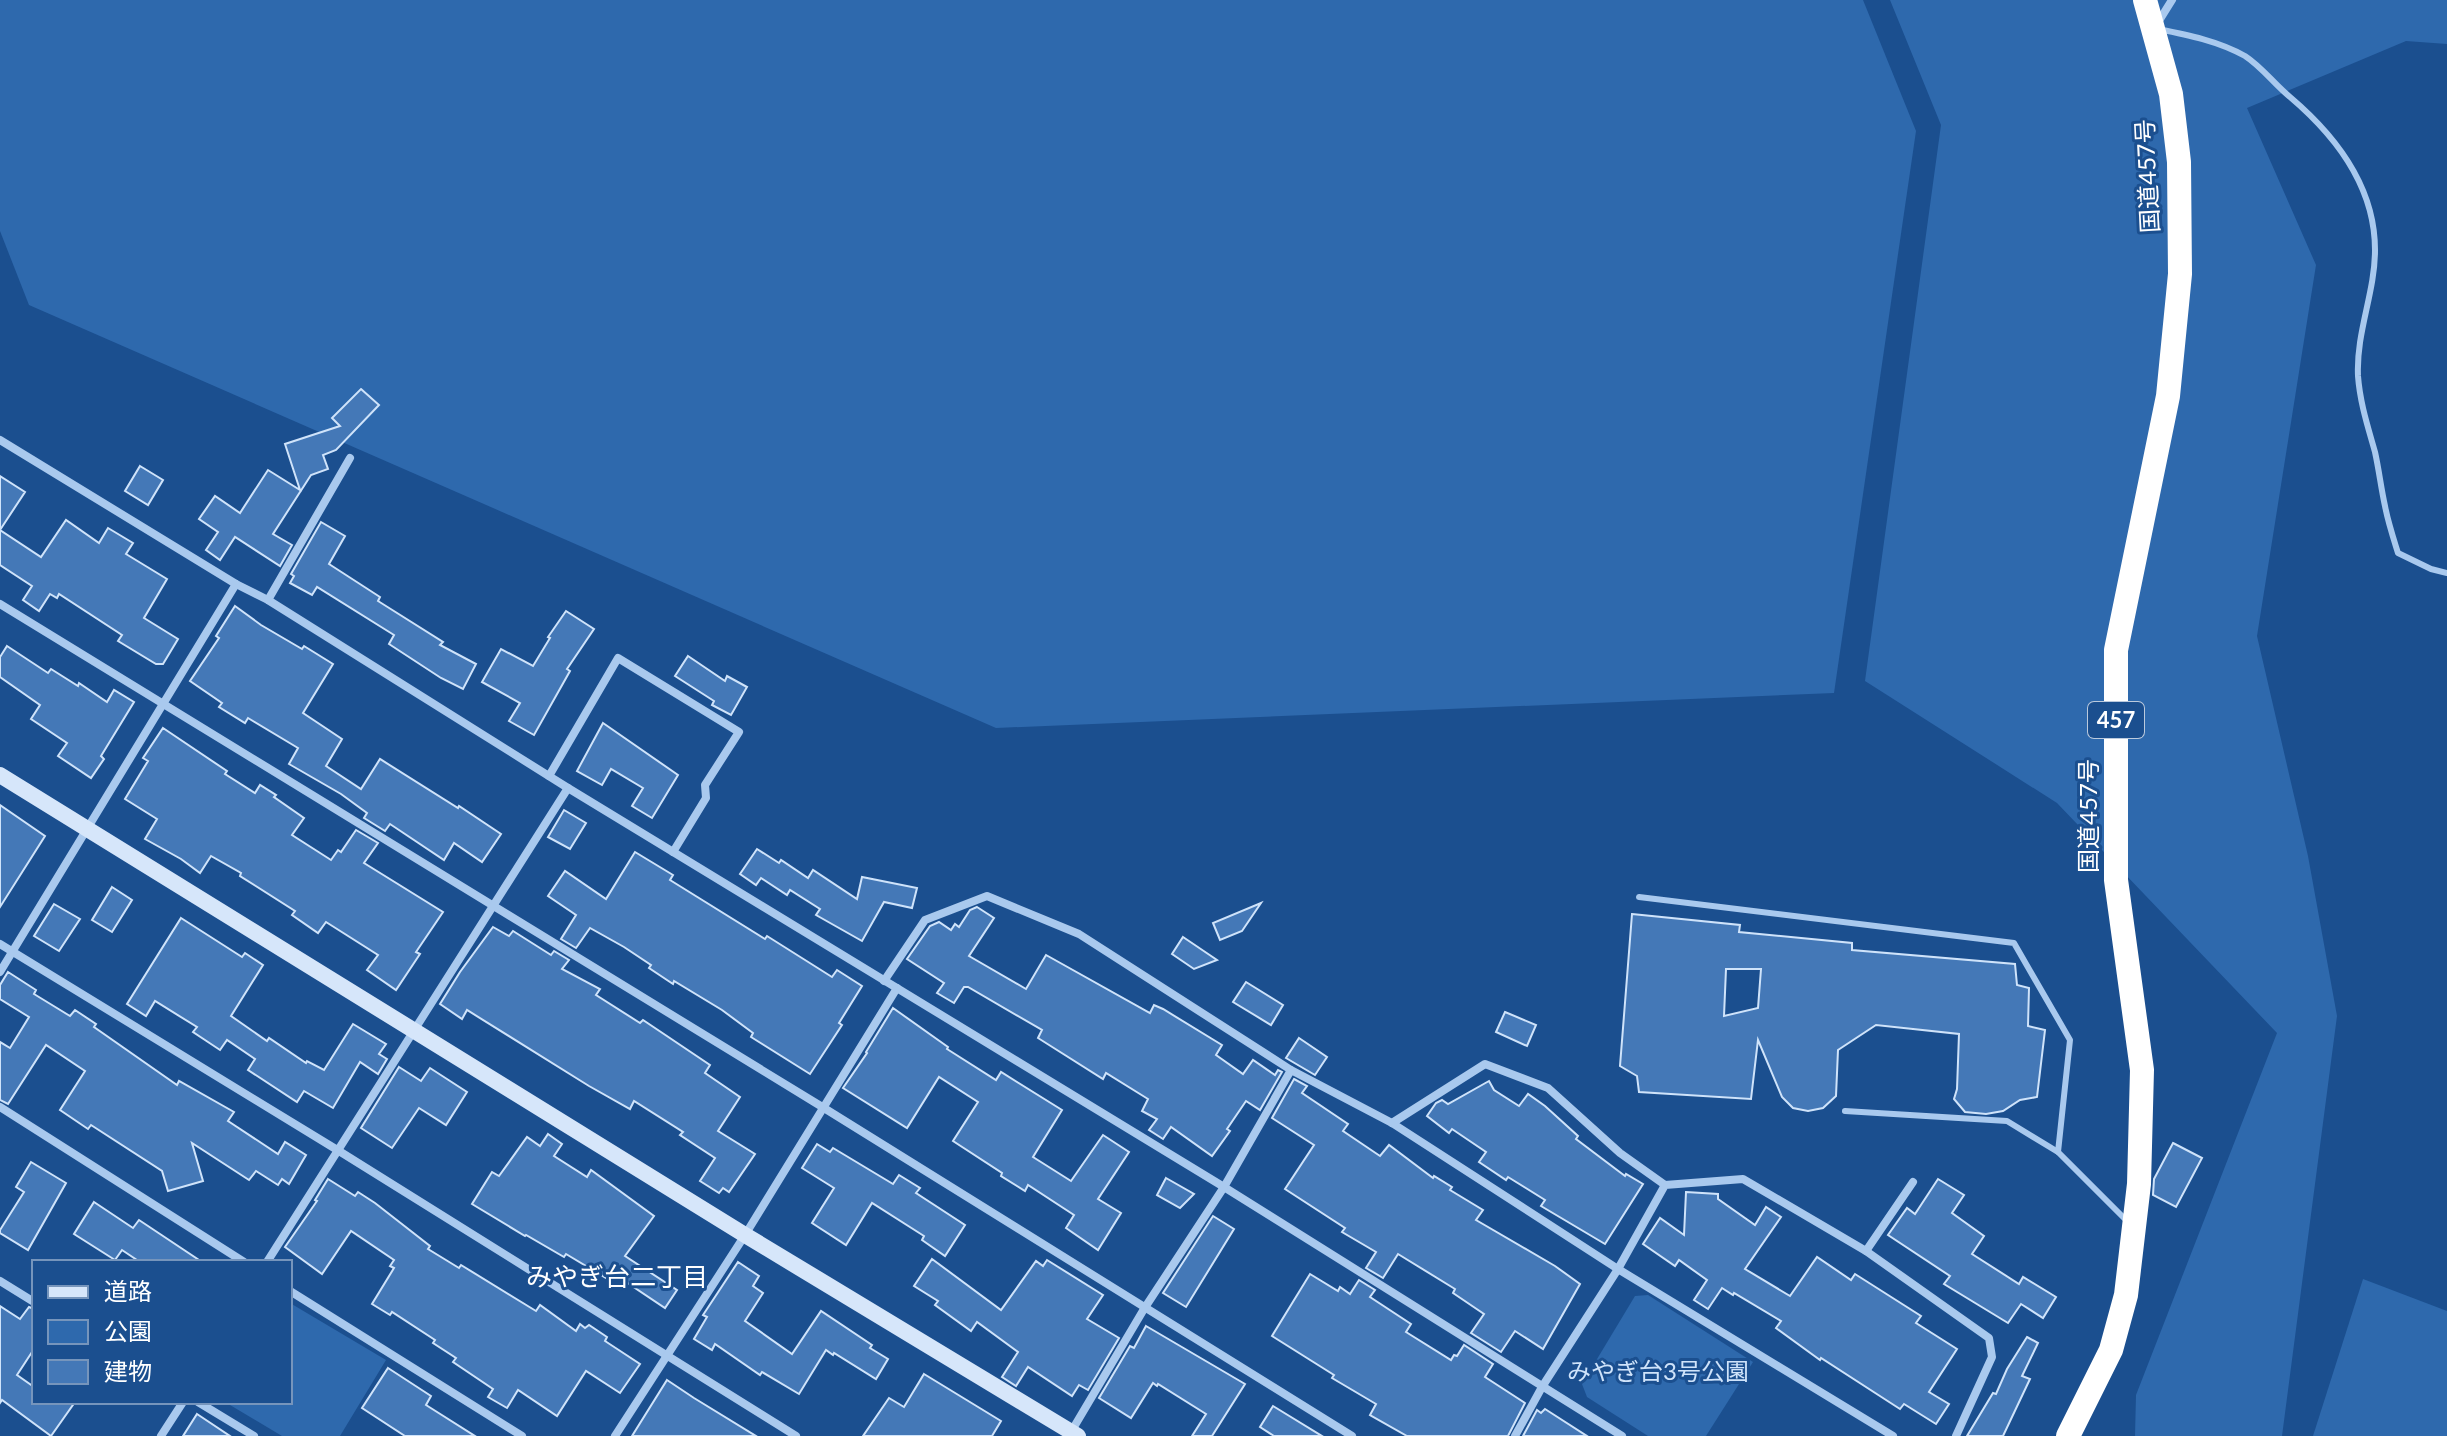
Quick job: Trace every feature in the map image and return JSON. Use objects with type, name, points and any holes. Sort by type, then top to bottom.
[{"type":"highway","name":"国道457号","points":[[2068,1436],[2111,1350],[2126,1295],[2139,1184],[2142,1070],[2116,880],[2116,650],[2168,396],[2180,274],[2179,162],[2171,94],[2145,0]]},
{"type":"street","points":[[2154,28],[2172,0]]},
{"type":"street","points":[[0,440],[236,584],[268,600],[568,788],[1224,1187],[1622,1436]]},
{"type":"street","points":[[268,600],[350,458]]},
{"type":"street","points":[[0,972],[236,584]]},
{"type":"street","points":[[0,604],[824,1108],[1352,1436]]},
{"type":"street","points":[[549,776],[618,658],[739,732],[705,785],[706,798],[673,852]]},
{"type":"street","points":[[0,775],[1073,1435],[1144,1309],[1224,1187],[1291,1070]]},
{"type":"street","points":[[268,1260],[568,788]]},
{"type":"street","points":[[884,981],[925,920],[987,896],[1079,934],[1291,1070],[1392,1123],[1618,1269],[1893,1436]]},
{"type":"street","points":[[0,944],[796,1436]]},
{"type":"street","points":[[615,1436],[745,1235],[897,988]]},
{"type":"street","points":[[1392,1123],[1485,1064],[1548,1088],[1620,1153],[1665,1185],[1743,1179],[1866,1251],[1989,1338],[1992,1357],[1956,1436]]},
{"type":"street","points":[[0,1107],[241,1260]]},
{"type":"street","points":[[1866,1251],[1913,1182]]},
{"type":"street","points":[[1515,1436],[1542,1387],[1618,1269],[1665,1185]]},
{"type":"street","points":[[0,1281],[32,1301]]},
{"type":"street","points":[[292,1292],[522,1436]]},
{"type":"street","points":[[161,1436],[182,1404]]},
{"type":"street","points":[[201,1404],[254,1436]]},
{"type":"lane","points":[[2154,28],[2197,37],[2246,57],[2308,112],[2352,165],[2369,205],[2375,243],[2371,290],[2358,352],[2364,419],[2398,553],[2447,573]]},
{"type":"lane","points":[[1639,897],[2014,943],[2070,1040],[2058,1152]]},
{"type":"lane","points":[[1845,1111],[2007,1121],[2058,1152],[2134,1229]]},
{"type":"green space","points":[[0,0],[1863,0],[1916,131],[1834,693],[996,728],[29,305],[0,231]]},
{"type":"green space","points":[[1890,0],[2447,0],[2447,44],[2406,41],[2247,108],[2316,265],[2257,636],[2308,856],[2337,1016],[2282,1436],[2135,1436],[2136,1395],[2277,1033],[2057,803],[1865,681],[1941,125]]},
{"type":"green space","points":[[2363,1279],[2447,1311],[2447,1436],[2313,1436]]},
{"type":"green space","name":"みやぎ台3号公園","points":[[1648,1295],[1753,1362],[1706,1436],[1648,1436],[1587,1397],[1582,1384],[1635,1296]]},
{"type":"green space","points":[[292,1304],[386,1360],[340,1436],[282,1436],[228,1404],[292,1404]]},
{"type":"building","points":[[361,389],[379,405],[336,450],[323,455],[328,469],[311,475],[273,534],[292,545],[280,566],[235,537],[220,560],[206,550],[218,532],[199,519],[215,496],[240,513],[268,470],[300,490],[285,444],[340,426],[332,418]]},
{"type":"building","points":[[140,466],[163,480],[148,505],[125,491]]},
{"type":"building","points":[[0,476],[25,492],[0,530]]},
{"type":"building","points":[[66,520],[99,543],[108,528],[133,543],[126,554],[167,579],[144,618],[178,639],[163,664],[156,664],[118,641],[122,635],[59,594],[57,598],[50,594],[39,611],[23,600],[32,586],[0,565],[0,530],[41,557]]},
{"type":"building","points":[[321,522],[345,536],[329,564],[380,597],[378,601],[443,642],[440,645],[476,664],[463,689],[389,644],[394,635],[317,587],[312,595],[290,583],[294,576],[291,574]]},
{"type":"building","points":[[235,606],[261,625],[333,664],[303,713],[342,739],[326,766],[361,789],[380,759],[459,806],[501,834],[482,862],[454,843],[444,860],[390,824],[385,831],[364,818],[367,813],[341,794],[289,764],[298,748],[248,718],[245,723],[219,707],[222,703],[190,681],[219,638],[216,636]]},
{"type":"building","points":[[566,611],[594,629],[567,669],[570,671],[534,735],[509,721],[520,703],[482,682],[501,649],[533,666]]},
{"type":"building","points":[[7,646],[48,673],[51,669],[107,702],[114,690],[134,702],[91,778],[58,756],[67,743],[31,719],[40,705],[0,677],[0,657]]},
{"type":"building","points":[[688,656],[725,681],[727,676],[747,687],[731,715],[712,705],[714,701],[675,676]]},
{"type":"building","points":[[603,723],[678,775],[652,818],[632,806],[643,788],[611,769],[602,785],[577,771]]},
{"type":"building","points":[[163,728],[255,793],[260,785],[276,795],[274,797],[304,818],[292,835],[331,860],[338,850],[341,852],[356,830],[378,843],[364,863],[443,912],[416,952],[420,954],[396,990],[367,970],[378,955],[326,922],[318,933],[292,915],[295,911],[211,856],[200,873],[145,839],[157,819],[125,799],[148,761],[143,758]]},
{"type":"building","points":[[0,805],[45,836],[0,907]]},
{"type":"building","points":[[564,810],[586,823],[570,849],[548,837]]},
{"type":"building","points":[[757,849],[808,878],[813,870],[857,899],[862,877],[917,888],[912,908],[884,902],[862,941],[816,915],[820,909],[790,890],[787,895],[761,878],[756,885],[740,874]]},
{"type":"building","points":[[635,852],[673,875],[670,880],[765,939],[767,936],[832,977],[837,970],[862,986],[839,1023],[842,1025],[810,1074],[751,1037],[753,1033],[722,1010],[674,981],[673,984],[649,968],[651,965],[590,928],[576,948],[561,939],[576,915],[548,896],[565,871],[606,899]]},
{"type":"building","points":[[112,887],[132,900],[112,932],[92,920]]},
{"type":"building","points":[[1261,903],[1242,931],[1220,940],[1213,923]]},
{"type":"building","points":[[54,904],[80,919],[59,951],[34,936]]},
{"type":"building","points":[[977,907],[994,918],[969,956],[1026,989],[1046,955],[1150,1013],[1154,1005],[1163,1009],[1222,1045],[1216,1055],[1243,1074],[1253,1060],[1275,1075],[1278,1070],[1282,1072],[1260,1110],[1246,1101],[1212,1156],[1171,1127],[1163,1139],[1149,1130],[1157,1119],[1142,1111],[1148,1099],[1106,1073],[1103,1079],[1038,1038],[1042,1030],[968,987],[964,987],[954,1003],[937,993],[944,983],[907,959],[930,926],[939,922],[951,930],[955,924],[959,927],[970,910]]},
{"type":"building","points":[[1632,914],[1740,925],[1739,932],[1852,943],[1852,950],[2015,964],[2017,985],[2029,988],[2028,1026],[2045,1030],[2037,1097],[2020,1100],[2003,1111],[1986,1114],[1965,1112],[1954,1099],[1959,1034],[1876,1025],[1838,1050],[1836,1096],[1823,1108],[1808,1111],[1793,1108],[1782,1097],[1758,1040],[1751,1099],[1639,1092],[1637,1076],[1620,1066]],"holes":[[[1726,969],[1761,969],[1758,1008],[1724,1016]]]},
{"type":"building","points":[[181,918],[242,957],[245,953],[263,965],[231,1016],[267,1041],[269,1038],[306,1063],[324,1070],[353,1024],[386,1044],[379,1054],[387,1059],[378,1074],[360,1062],[333,1108],[304,1091],[297,1102],[248,1070],[255,1059],[227,1040],[220,1050],[193,1032],[197,1027],[155,1001],[146,1016],[127,1004]]},
{"type":"building","points":[[493,927],[509,936],[513,931],[551,955],[554,951],[569,960],[562,969],[600,989],[596,995],[640,1023],[643,1020],[710,1065],[705,1073],[740,1097],[718,1131],[755,1154],[729,1192],[723,1188],[719,1193],[700,1181],[715,1158],[680,1135],[683,1132],[634,1101],[630,1109],[589,1086],[467,1010],[462,1019],[440,1004]]},
{"type":"building","points":[[1183,937],[1217,960],[1194,969],[1172,954]]},
{"type":"building","points":[[8,972],[36,990],[34,994],[70,1016],[75,1010],[96,1024],[94,1027],[177,1085],[179,1081],[234,1112],[228,1121],[278,1154],[285,1142],[306,1155],[289,1184],[282,1179],[278,1185],[256,1171],[249,1180],[192,1143],[203,1181],[168,1191],[162,1171],[91,1125],[88,1129],[60,1110],[85,1071],[46,1045],[8,1104],[0,1100],[0,1042],[10,1048],[29,1017],[0,999],[0,985]]},
{"type":"building","points":[[1246,982],[1283,1005],[1271,1025],[1233,1002]]},
{"type":"building","points":[[893,1008],[947,1049],[996,1080],[1001,1072],[1062,1110],[1033,1157],[1071,1181],[1103,1135],[1129,1152],[1098,1199],[1121,1213],[1098,1250],[1066,1228],[1074,1215],[1028,1185],[1025,1191],[953,1141],[978,1102],[939,1077],[907,1128],[843,1088]]},
{"type":"building","points":[[1505,1012],[1536,1025],[1527,1046],[1496,1032]]},
{"type":"building","points":[[1299,1038],[1327,1057],[1315,1075],[1286,1058]]},
{"type":"building","points":[[399,1067],[421,1081],[430,1068],[467,1092],[446,1125],[419,1108],[392,1148],[361,1128]]},
{"type":"building","points":[[1294,1079],[1307,1086],[1302,1093],[1348,1124],[1343,1131],[1380,1156],[1389,1145],[1483,1210],[1476,1220],[1580,1284],[1543,1349],[1515,1331],[1501,1352],[1471,1333],[1484,1314],[1453,1293],[1455,1289],[1398,1254],[1383,1278],[1366,1268],[1376,1252],[1342,1232],[1345,1228],[1285,1189],[1314,1145],[1272,1118]]},
{"type":"building","points":[[1489,1081],[1494,1090],[1519,1106],[1528,1094],[1578,1136],[1576,1139],[1625,1176],[1643,1184],[1605,1244],[1541,1206],[1545,1200],[1479,1162],[1486,1152],[1452,1129],[1449,1133],[1427,1116],[1436,1103],[1442,1100],[1448,1104]]},
{"type":"building","points":[[548,1134],[562,1144],[554,1156],[587,1177],[591,1170],[654,1216],[625,1256],[677,1290],[665,1308],[614,1274],[611,1281],[472,1204],[492,1172],[499,1176],[527,1137],[540,1146]]},
{"type":"building","points":[[2173,1143],[2202,1158],[2176,1207],[2153,1195],[2154,1179]]},
{"type":"building","points":[[817,1144],[830,1152],[833,1148],[893,1184],[899,1175],[920,1188],[916,1193],[965,1225],[945,1256],[922,1240],[924,1236],[872,1203],[846,1245],[812,1223],[834,1188],[802,1168]]},
{"type":"building","points":[[31,1162],[66,1183],[28,1250],[0,1233],[0,1230],[24,1192],[16,1187]]},
{"type":"building","points":[[1166,1178],[1194,1194],[1180,1208],[1157,1195]]},
{"type":"building","points":[[328,1179],[355,1196],[358,1192],[375,1203],[430,1246],[428,1249],[459,1268],[461,1265],[536,1311],[540,1305],[576,1331],[580,1324],[585,1328],[589,1325],[607,1337],[605,1341],[640,1364],[620,1393],[586,1371],[557,1416],[518,1390],[507,1408],[488,1397],[493,1389],[453,1362],[456,1358],[433,1343],[435,1340],[392,1312],[390,1315],[372,1304],[394,1268],[390,1266],[394,1260],[351,1231],[322,1274],[285,1247],[317,1201]]},
{"type":"building","points":[[1938,1179],[1964,1195],[1952,1213],[1984,1236],[1972,1254],[2019,1284],[2023,1277],[2056,1297],[2043,1318],[2021,1304],[2008,1323],[1944,1284],[1950,1276],[1888,1235],[1907,1208],[1915,1214]]},
{"type":"building","points":[[1686,1192],[1718,1194],[1718,1199],[1755,1225],[1766,1207],[1781,1217],[1745,1269],[1790,1296],[1817,1257],[1851,1280],[1855,1274],[1921,1316],[1916,1323],[1957,1349],[1929,1392],[1949,1404],[1936,1424],[1904,1404],[1900,1409],[1820,1360],[1776,1328],[1781,1321],[1734,1293],[1722,1288],[1708,1309],[1694,1300],[1707,1280],[1679,1260],[1675,1266],[1643,1244],[1660,1218],[1684,1235]]},
{"type":"building","points":[[94,1202],[133,1228],[139,1220],[199,1260],[137,1260],[122,1250],[115,1260],[74,1234]]},
{"type":"building","points":[[1213,1216],[1234,1229],[1186,1307],[1163,1293]]},
{"type":"building","points":[[932,1259],[1001,1310],[1036,1261],[1043,1266],[1047,1260],[1103,1295],[1087,1319],[1119,1338],[1088,1390],[1079,1385],[1072,1396],[1028,1367],[1016,1386],[1002,1377],[1018,1352],[977,1322],[971,1331],[935,1305],[938,1301],[914,1286]]},
{"type":"building","points":[[738,1262],[759,1276],[753,1286],[763,1293],[745,1321],[792,1354],[821,1311],[888,1359],[876,1379],[826,1350],[799,1394],[762,1372],[760,1375],[715,1344],[712,1350],[694,1339],[707,1317],[703,1315]]},
{"type":"building","points":[[1310,1274],[1338,1291],[1340,1287],[1350,1294],[1359,1280],[1375,1290],[1370,1297],[1411,1324],[1406,1332],[1451,1360],[1464,1345],[1493,1364],[1485,1377],[1525,1403],[1508,1436],[1407,1436],[1370,1415],[1376,1404],[1272,1336]]},
{"type":"building","points":[[0,1306],[20,1319],[29,1307],[32,1308],[32,1352],[17,1375],[32,1386],[32,1404],[74,1404],[51,1436],[2,1400],[0,1403]]},
{"type":"building","points":[[1146,1326],[1245,1384],[1212,1436],[1192,1436],[1206,1414],[1158,1384],[1153,1383],[1131,1418],[1099,1398],[1130,1346],[1134,1348]]},
{"type":"building","points":[[2027,1337],[2038,1343],[2022,1376],[2030,1379],[2003,1436],[1967,1436],[1993,1393],[1996,1394]]},
{"type":"building","points":[[388,1368],[431,1396],[426,1405],[475,1436],[405,1436],[362,1408]]},
{"type":"building","points":[[924,1374],[1001,1421],[992,1436],[863,1436],[889,1398],[904,1407]]},
{"type":"building","points":[[667,1380],[694,1398],[756,1436],[632,1436]]},
{"type":"building","points":[[1273,1406],[1322,1436],[1274,1436],[1260,1427]]},
{"type":"building","points":[[1545,1409],[1587,1436],[1523,1436],[1537,1410],[1541,1413]]},
{"type":"building","points":[[197,1414],[230,1436],[183,1436]]},
{"type":"district","name":"みやぎ台二丁目","points":[[617,1277]]}]
